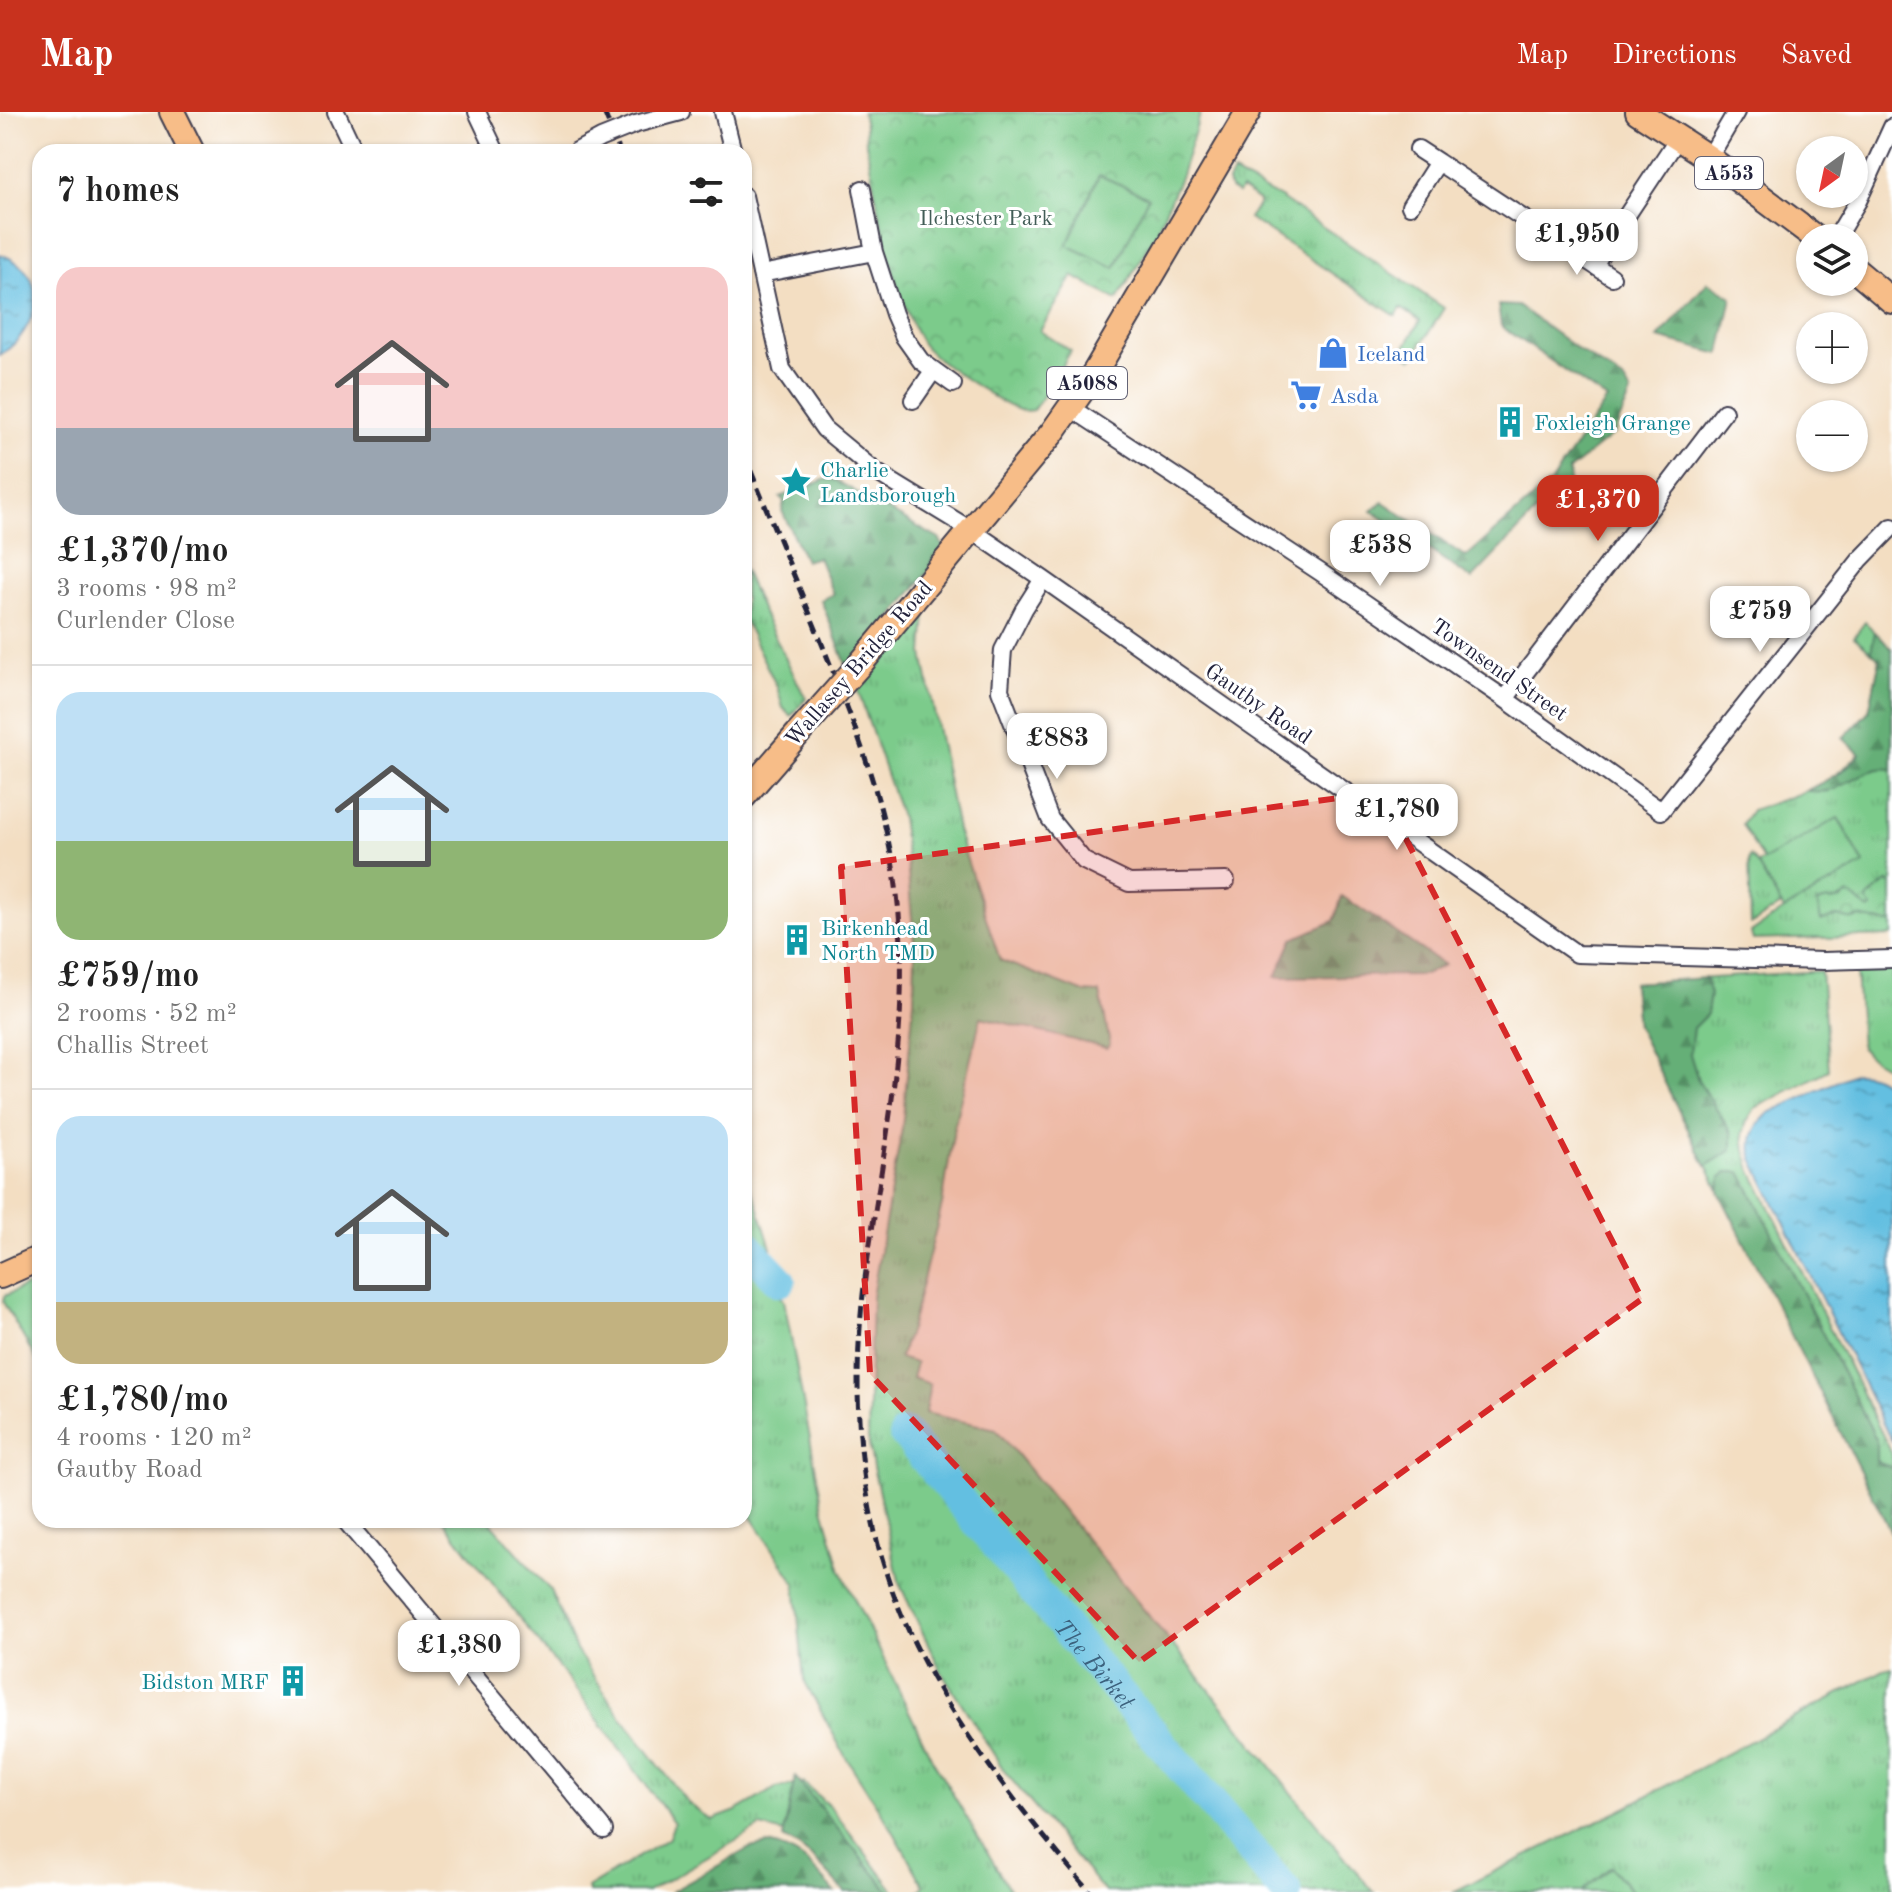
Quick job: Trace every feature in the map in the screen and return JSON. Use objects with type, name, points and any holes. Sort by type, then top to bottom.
[{"type":"main road","points":[[172,112],[188,144]]},
{"type":"main road","name":"A5088","points":[[1181,222],[1229,112]]},
{"type":"main road","name":"A5088","points":[[971,530],[1071,408],[1248,112]]},
{"type":"main road","name":"A553","points":[[1638,112],[1709,158],[1797,224]]},
{"type":"main road","points":[[1868,281],[1892,301]]},
{"type":"main road","name":"Wallasey Bridge Road","points":[[752,787],[861,663],[971,530]]},
{"type":"main road","points":[[0,1276],[32,1262]]},
{"type":"street","points":[[336,112],[351,144]]},
{"type":"street","points":[[477,112],[492,144]]},
{"type":"street","points":[[590,144],[636,124],[681,112]]},
{"type":"street","points":[[723,112],[731,144]]},
{"type":"street","points":[[1709,158],[1736,112]]},
{"type":"street","points":[[1844,224],[1892,127]]},
{"type":"street","points":[[1594,265],[1678,138]]},
{"type":"street","points":[[1418,149],[1612,277]]},
{"type":"street","points":[[1410,206],[1438,162]]},
{"type":"street","points":[[862,189],[874,252],[904,337],[933,371],[953,384]]},
{"type":"street","name":"Gautby Road","points":[[752,233],[782,369],[824,429],[876,472],[971,530],[1043,579],[1577,954],[1823,961],[1892,959]]},
{"type":"street","points":[[761,274],[874,252]]},
{"type":"street","points":[[913,400],[933,371]]},
{"type":"street","name":"Townsend Street","points":[[1071,408],[1320,572],[1661,811],[1860,560],[1892,527]]},
{"type":"street","points":[[1505,699],[1724,412]]},
{"type":"street","points":[[1043,579],[1003,650],[1000,690],[1050,819],[1084,861],[1129,883],[1226,881]]},
{"type":"street","points":[[352,1528],[604,1830]]},
{"type":"highlighted area","points":[[1382,792],[1642,1299],[1139,1662],[870,1374],[841,867]]},
{"type":"green space","name":"Ilchester Park","points":[[862,112],[1201,112],[1181,175],[1158,231],[1117,300],[1073,276],[1040,331],[1071,351],[1033,410],[1019,410],[1000,401],[943,363],[921,341],[899,292],[887,250]]},
{"type":"green space","points":[[1233,173],[1280,198],[1444,308],[1412,359],[1402,352],[1420,321],[1401,308],[1396,316],[1249,218],[1260,202],[1241,189],[1238,194],[1230,189],[1228,182]]},
{"type":"green space","points":[[1099,175],[1148,197],[1115,268],[1067,245]]},
{"type":"green space","points":[[1708,282],[1732,297],[1720,354],[1658,338]]},
{"type":"green space","points":[[1498,305],[1518,306],[1623,380],[1631,393],[1614,434],[1569,470],[1570,485],[1540,508],[1472,579],[1372,511],[1383,502],[1466,557],[1550,483],[1607,400],[1501,326]]},
{"type":"green space","points":[[826,479],[835,480],[939,539],[943,545],[942,554],[849,672],[821,600],[833,594],[818,557],[805,561],[782,511],[784,501],[780,497]]},
{"type":"green space","points":[[752,588],[806,699],[791,716],[783,708],[777,687],[752,636]]},
{"type":"green space","points":[[926,612],[923,654],[957,830],[1000,960],[1082,992],[1100,993],[1110,1044],[1107,1048],[981,1017],[955,1122],[942,1205],[910,1330],[899,1358],[916,1363],[912,1378],[930,1384],[925,1413],[996,1429],[1374,1892],[1299,1892],[909,1431],[896,1443],[1272,1892],[1105,1892],[1005,1772],[941,1671],[900,1585],[868,1438],[872,1296],[902,1129],[914,1000],[915,952],[901,817],[858,691]]},
{"type":"green space","points":[[1865,622],[1892,649],[1892,936],[1753,940],[1751,933],[1784,910],[1864,864],[1838,818],[1763,861],[1742,824],[1751,810],[1822,783],[1860,754],[1843,738],[1869,711],[1880,659],[1854,637]]},
{"type":"green space","points":[[1875,632],[1892,649],[1892,770],[1877,769],[1829,791],[1806,791],[1842,772],[1860,754],[1843,738],[1869,711],[1880,659],[1871,651]]},
{"type":"green space","points":[[1838,818],[1864,864],[1784,910],[1757,864]]},
{"type":"green space","points":[[1750,856],[1781,905],[1751,925],[1749,859]]},
{"type":"green space","points":[[1887,882],[1892,883],[1890,923],[1859,917],[1836,917],[1821,921],[1817,903],[1840,900],[1846,895],[1852,896],[1869,910],[1872,908],[1867,901],[1869,897]]},
{"type":"green space","points":[[1342,896],[1444,965],[1425,975],[1276,977],[1293,939],[1334,921]]},
{"type":"green space","points":[[1892,970],[1892,1070],[1868,1056],[1861,1048],[1856,971]]},
{"type":"green space","points":[[1821,971],[1829,1070],[1755,1108],[1743,1134],[1745,1150],[1750,1167],[1892,1454],[1892,1534],[1637,1026],[1633,983]]},
{"type":"green space","points":[[1705,978],[1710,994],[1707,1014],[1693,1028],[1690,1054],[1698,1080],[1732,1134],[1732,1150],[1706,1166],[1637,1026],[1633,983]]},
{"type":"green space","points":[[1728,1172],[1741,1172],[1876,1439],[1876,1461],[1892,1468],[1892,1534],[1719,1192],[1721,1177]]},
{"type":"green space","points":[[752,1192],[756,1200],[774,1258],[752,1235]]},
{"type":"green space","points":[[752,1266],[784,1300],[823,1508],[841,1571],[932,1759],[1011,1892],[917,1892],[924,1886],[845,1756],[804,1680],[795,1583],[752,1517]]},
{"type":"green space","points":[[32,1284],[32,1352],[3,1302],[4,1296]]},
{"type":"green space","points":[[449,1528],[496,1528],[550,1590],[576,1650],[622,1718],[688,1803],[712,1820],[736,1811],[776,1788],[804,1783],[831,1808],[895,1892],[854,1892],[801,1837],[760,1827],[647,1892],[588,1892],[587,1888],[669,1838],[674,1823],[576,1690]]},
{"type":"green space","points":[[1892,1668],[1892,1892],[1632,1892],[1611,1867],[1581,1892],[1453,1892],[1628,1806]]},
{"type":"green space","points":[[795,1777],[890,1892],[845,1892],[809,1855],[783,1838]]},
{"type":"green space","points":[[768,1844],[799,1856],[835,1892],[671,1892],[750,1848]]},
{"type":"green space","points":[[1611,1867],[1632,1892],[1581,1892]]},
{"type":"water","points":[[0,254],[17,263],[28,274],[32,283],[32,313],[24,331],[0,355]]},
{"type":"water","points":[[1855,1073],[1875,1076],[1892,1089],[1892,1442],[1752,1157],[1754,1132],[1769,1113]]},
{"type":"waterway","name":"The Birket","points":[[752,1251],[780,1281]]},
{"type":"waterway","name":"The Birket","points":[[905,1434],[1286,1892]]},
{"type":"railway","points":[[604,112],[617,144]]},
{"type":"railway","points":[[752,473],[858,736],[879,801],[894,869],[901,950],[898,1040],[861,1310],[858,1356],[861,1448],[877,1540],[907,1627],[944,1698],[1013,1798],[1090,1892]]},
{"type":"place","name":"Iceland","points":[[1333,353]]},
{"type":"place","name":"Asda","points":[[1306,395]]},
{"type":"place","name":"Foxleigh Grange","points":[[1510,422]]},
{"type":"place","name":"Charlie Landsborough","points":[[796,482]]},
{"type":"place","name":"Birkenhead North TMD","points":[[797,940]]},
{"type":"place","name":"Bidston MRF","points":[[293,1681]]}]
